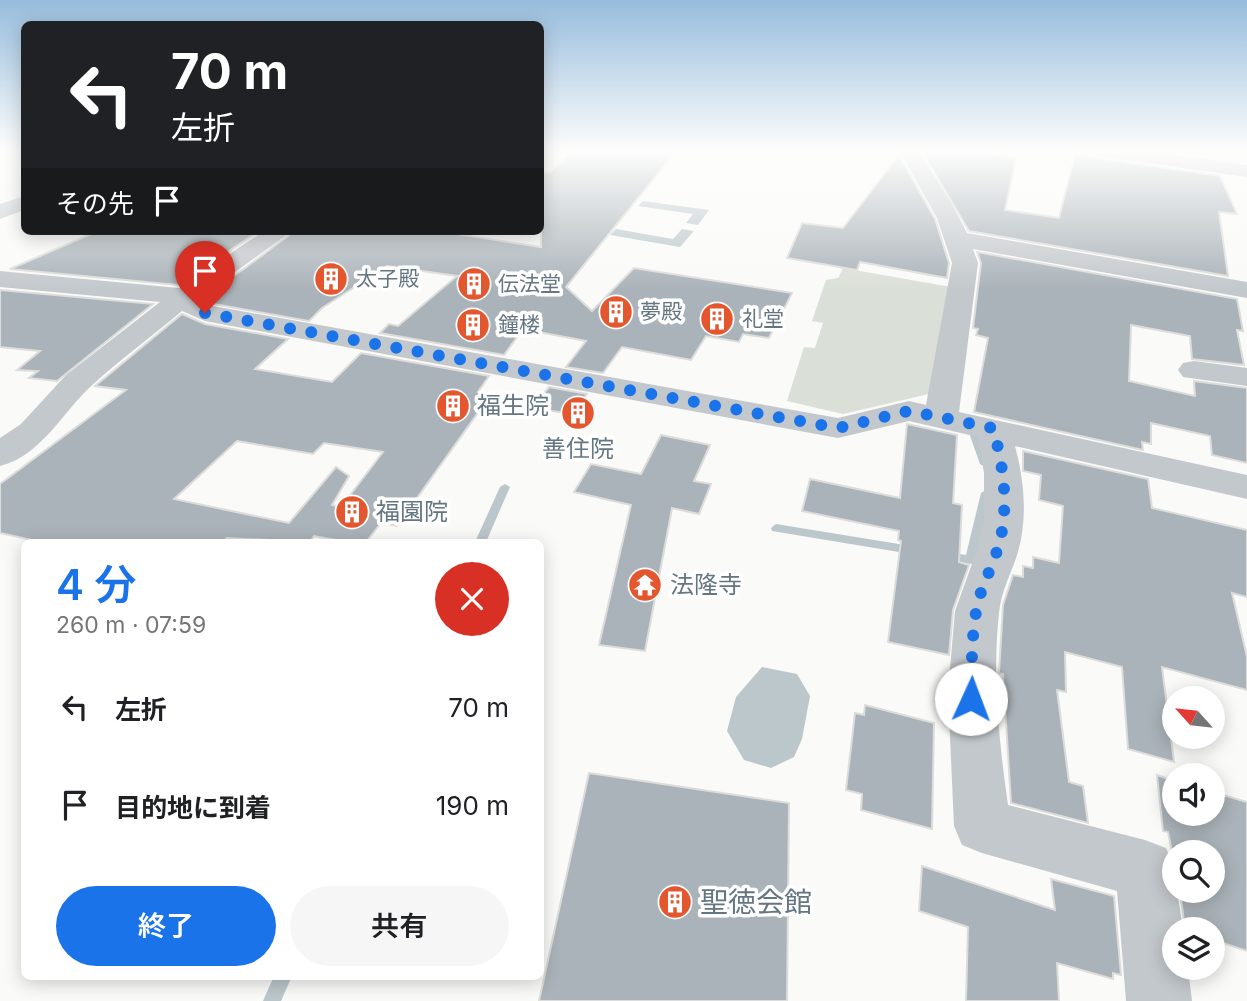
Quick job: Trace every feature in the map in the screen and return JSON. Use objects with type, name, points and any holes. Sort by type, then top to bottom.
[{"type":"street","points":[[938,197],[959,239],[965,263],[941,417]]},
{"type":"street","points":[[0,212],[21,203]]},
{"type":"street","points":[[0,455],[33,431],[78,382],[180,299],[274,235]]},
{"type":"street","points":[[959,239],[1247,290]]},
{"type":"street","points":[[0,279],[175,295],[205,313],[838,428],[909,411],[1247,487]]},
{"type":"street","points":[[0,296],[28,281]]},
{"type":"street","points":[[1194,370],[1247,377]]},
{"type":"street","points":[[994,432],[1002,461],[1002,531],[977,607],[973,650],[971,723],[982,825],[1145,869],[1159,1001]]},
{"type":"shaded area","points":[[643,201],[709,210],[698,225],[686,223],[693,214],[638,206]]},
{"type":"shaded area","points":[[616,229],[673,239],[682,229],[694,231],[680,247],[610,235]]},
{"type":"shaded area","points":[[843,268],[951,287],[929,394],[843,414],[787,401],[804,347],[815,348],[823,323],[812,321],[826,280],[838,278]]},
{"type":"shaded area","points":[[762,667],[797,674],[810,696],[802,739],[794,757],[771,768],[744,760],[727,731],[736,697]]},
{"type":"building","points":[[544,197],[639,197],[566,287],[592,311],[634,268],[792,293],[769,338],[743,334],[739,342],[706,336],[691,360],[622,347],[603,373],[566,367],[586,341],[523,329],[504,355],[380,333],[389,324],[398,326],[457,276],[387,266],[322,308],[309,321],[214,304],[204,298],[290,235],[463,235],[541,247],[541,235],[544,235]]},
{"type":"building","points":[[867,197],[922,197],[935,219],[949,263],[947,278],[860,262],[857,270],[787,258],[802,223],[843,228]]},
{"type":"building","points":[[949,197],[1008,197],[1005,210],[1059,218],[1064,197],[1229,197],[1237,214],[1219,212],[1228,276],[969,231]]},
{"type":"building","points":[[89,235],[253,235],[178,285],[10,269]]},
{"type":"building","points":[[977,252],[1237,299],[1243,331],[1237,330],[1244,365],[1192,359],[1190,336],[1131,325],[1129,381],[1195,396],[1194,381],[1247,388],[1247,463],[1212,455],[1210,436],[1151,423],[1151,444],[1142,442],[1143,450],[974,412],[988,338],[976,335],[978,329],[973,328],[981,263]]},
{"type":"building","points":[[0,290],[153,304],[57,381],[29,378],[38,371],[17,370],[40,351],[0,347]]},
{"type":"building","points":[[182,314],[205,324],[288,339],[255,369],[332,382],[361,353],[489,376],[478,392],[492,393],[397,526],[381,523],[368,539],[314,536],[312,539],[27,539],[0,533],[0,484],[126,390],[95,386]],"holes":[[[237,441],[313,454],[324,443],[383,452],[341,507],[332,505],[349,476],[336,467],[289,523],[174,499]]]},
{"type":"building","points":[[549,387],[587,394],[572,414],[532,408]]},
{"type":"building","points":[[907,424],[957,435],[953,503],[962,505],[959,562],[969,565],[953,610],[949,655],[888,642],[901,541],[898,540],[899,531],[802,511],[810,479],[900,498]]},
{"type":"building","points":[[661,435],[710,445],[694,481],[711,484],[699,514],[672,508],[645,651],[599,645],[631,505],[574,492],[591,464],[641,474]]},
{"type":"building","points":[[1023,451],[1148,479],[1152,508],[1247,530],[1247,597],[1232,593],[1247,657],[1247,690],[1162,667],[1164,686],[1162,686],[1162,749],[1172,749],[1174,762],[1128,749],[1122,667],[1065,652],[1066,692],[1057,690],[1069,782],[1083,786],[1088,823],[1011,803],[1003,674],[999,673],[1003,605],[1013,575],[1023,577],[1023,566],[1033,568],[1033,557],[1059,563],[1063,506],[1039,500],[1041,475],[1023,471]]},
{"type":"building","points":[[865,705],[934,723],[932,829],[861,810],[862,794],[846,790],[855,713],[864,715]]},
{"type":"building","name":"聖徳会館","points":[[589,773],[789,803],[787,1001],[539,1001]]},
{"type":"building","points":[[1157,775],[1162,777],[1162,822]]},
{"type":"building","points":[[1225,796],[1247,802],[1247,951],[1225,944],[1225,917],[1183,917],[1182,903],[1225,903],[1225,840],[1170,840],[1168,832],[1163,831],[1162,826],[1225,826]]},
{"type":"building","points":[[922,866],[1055,910],[1051,879],[1114,896],[1121,975],[1113,973],[1113,979],[1057,963],[1059,1001],[966,1001],[968,927],[919,911]]},
{"type":"waterway","points":[[981,432],[973,430],[985,464]]},
{"type":"waterway","points":[[481,539],[505,487]]},
{"type":"waterway","points":[[948,556],[971,560],[986,493]]},
{"type":"waterway","points":[[776,528],[911,550]]},
{"type":"waterway","points":[[272,1001],[281,980]]},
{"type":"place","name":"太子殿","points":[[331,279]]},
{"type":"place","name":"伝法堂","points":[[474,284]]},
{"type":"place","name":"夢殿","points":[[616,312]]},
{"type":"place","name":"礼堂","points":[[717,319]]},
{"type":"place","name":"鐘楼","points":[[473,325]]},
{"type":"place","name":"福生院","points":[[453,406]]},
{"type":"place","name":"善住院","points":[[578,413]]},
{"type":"place","name":"福園院","points":[[352,512]]},
{"type":"place","name":"法隆寺","points":[[645,585]]},
{"type":"place","name":"聖徳会館","points":[[675,902]]},
{"type":"route","points":[[205,313],[838,428],[909,411],[993,428],[1002,461],[1002,531],[977,607],[971,699]]}]
